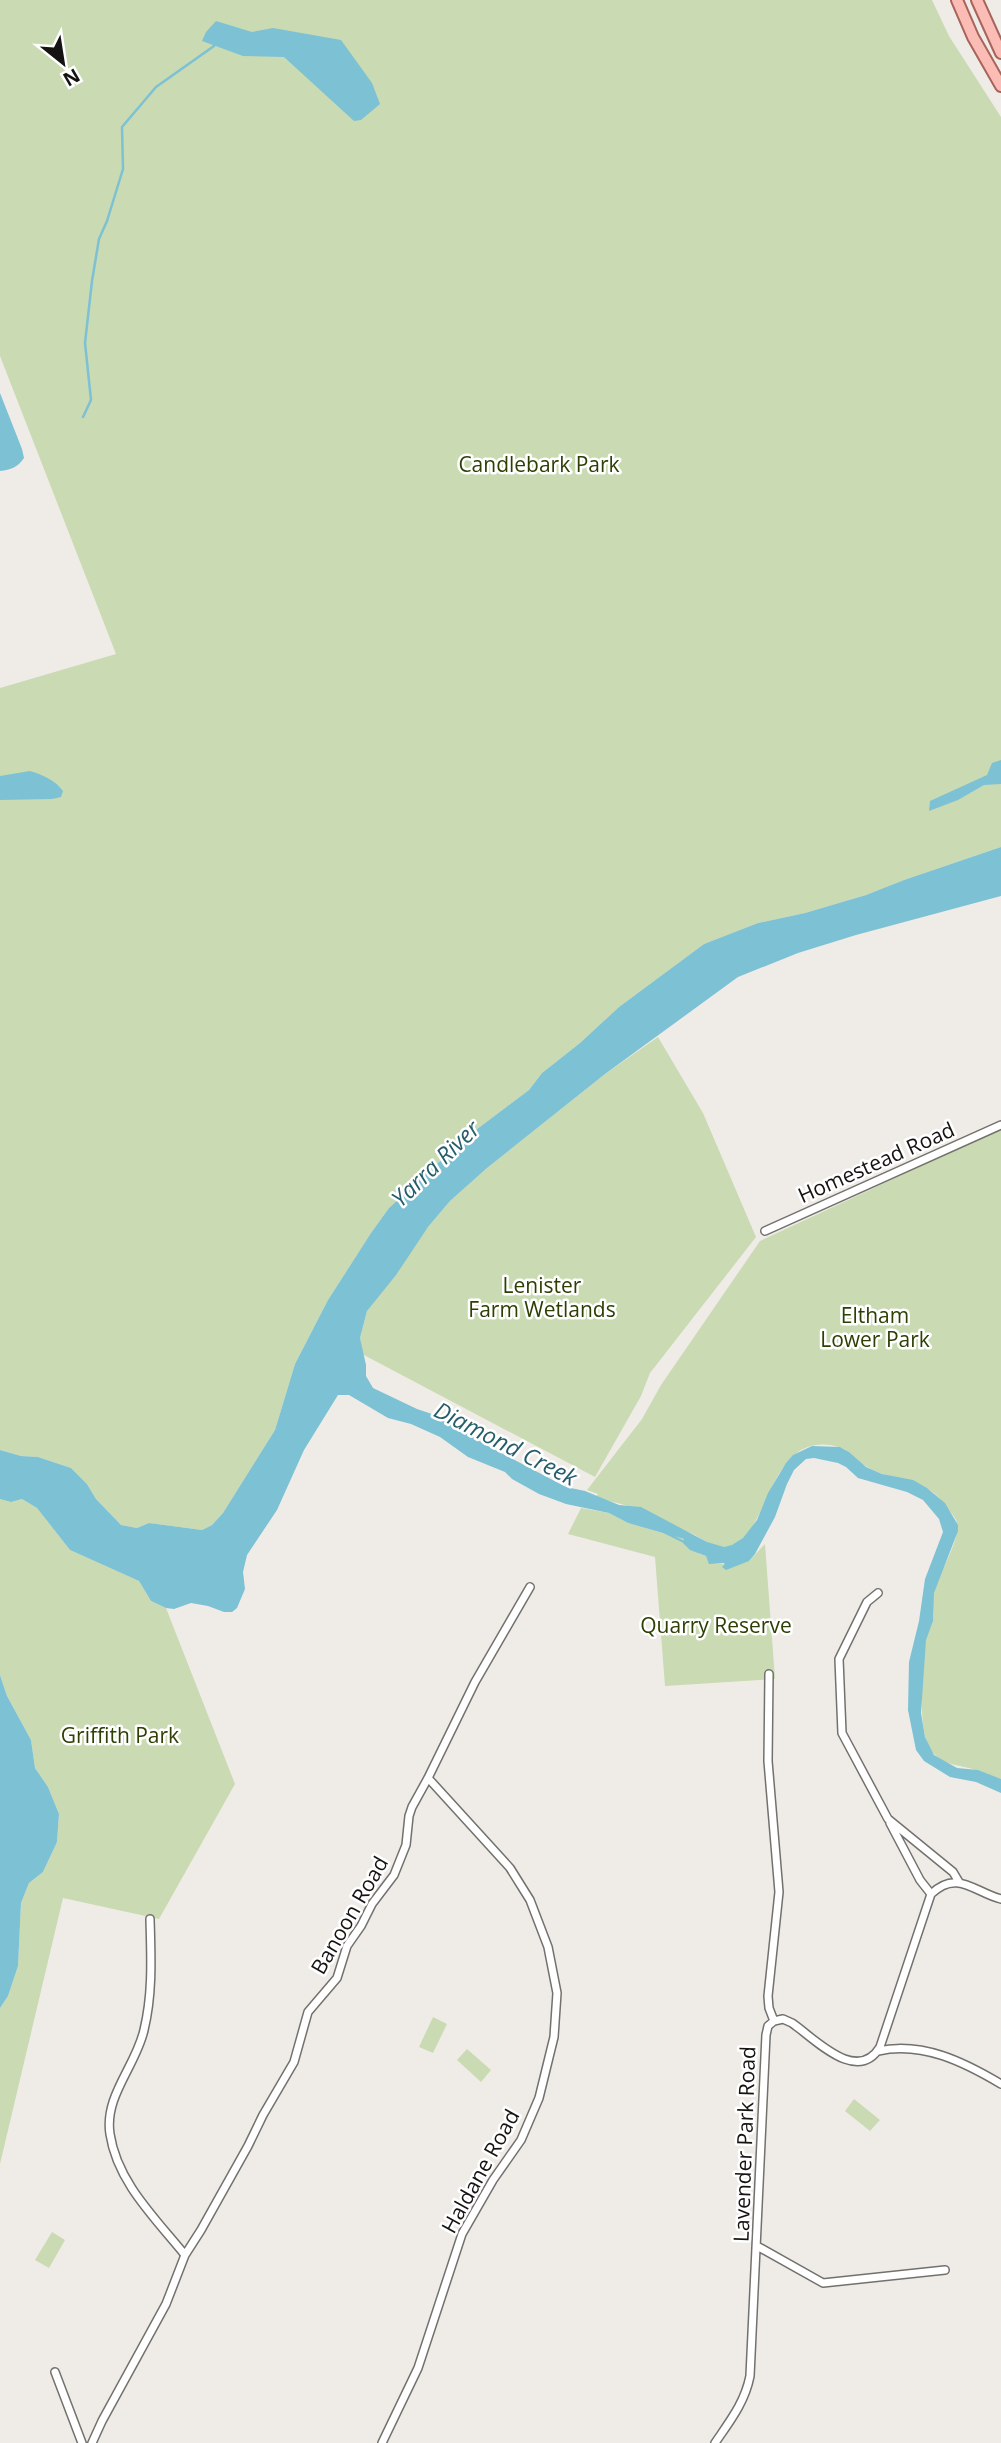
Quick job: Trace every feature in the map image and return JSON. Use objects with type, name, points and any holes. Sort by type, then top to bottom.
[{"type":"main road","points":[[957,0],[973,37],[1001,86]]},
{"type":"main road","points":[[977,0],[1001,53]]},
{"type":"street","name":"Homestead Road","points":[[765,1231],[1001,1125]]},
{"type":"street","name":"Banoon Road","points":[[92,2443],[166,2305],[184,2255],[201,2230],[262,2115],[294,2062],[308,2012],[337,1978],[347,1946],[372,1903],[394,1875],[406,1845],[409,1815],[474,1682],[530,1587]]},
{"type":"street","points":[[878,1592],[867,1602],[839,1659],[841,1727],[845,1740],[930,1894]]},
{"type":"street","name":"Lavender Park Road","points":[[715,2443],[738,2410],[748,2384],[766,2035],[768,2026],[774,2021],[768,1996],[779,1892],[768,1761],[769,1674]]},
{"type":"street","name":"Haldane Road","points":[[382,2443],[418,2368],[462,2234],[493,2180],[521,2140],[539,2098],[554,2037],[557,1993],[548,1947],[530,1900],[510,1868],[428,1778]]},
{"type":"street","points":[[888,1819],[953,1872],[959,1882]]},
{"type":"street","points":[[774,2021],[783,2019],[792,2023],[839,2058],[871,2058],[879,2049],[930,1894],[941,1886],[959,1882],[970,1884],[1001,1899]]},
{"type":"street","points":[[150,1919],[149,2008],[137,2052],[112,2102],[109,2131],[124,2176],[184,2255]]},
{"type":"street","points":[[879,2049],[919,2049],[968,2066],[1001,2084]]},
{"type":"street","points":[[757,2246],[823,2283],[944,2270]]},
{"type":"street","points":[[55,2372],[82,2443]]},
{"type":"green space","name":"Candlebark Park","points":[[0,0],[932,0],[949,36],[1001,117],[1001,847],[866,895],[805,913],[758,923],[704,944],[619,1007],[542,1073],[529,1090],[464,1139],[389,1208],[371,1233],[328,1300],[295,1364],[275,1430],[223,1513],[212,1525],[202,1530],[149,1523],[137,1528],[121,1525],[71,1468],[38,1457],[0,1450],[0,688],[116,654],[0,356]]},
{"type":"green space","name":"Lenister Farm Wetlands","points":[[658,1037],[703,1113],[756,1237],[650,1373],[641,1396],[595,1477],[362,1354],[360,1338],[367,1311],[450,1201],[605,1074]]},
{"type":"green space","name":"Eltham Lower Park","points":[[1001,1129],[1001,1779],[943,1760],[933,1753],[924,1731],[922,1698],[926,1639],[933,1619],[934,1593],[957,1530],[954,1516],[930,1490],[867,1467],[842,1448],[817,1445],[797,1452],[783,1468],[752,1527],[740,1541],[720,1547],[641,1511],[596,1497],[598,1494],[587,1490],[642,1419],[661,1385],[760,1241]]},
{"type":"green space","name":"Griffith Park","points":[[0,1499],[11,1502],[22,1499],[37,1508],[70,1550],[139,1581],[151,1601],[166,1608],[235,1784],[159,1919],[63,1898],[0,2164],[0,2008],[8,1996],[18,1966],[21,1903],[29,1883],[43,1872],[57,1842],[59,1814],[48,1787],[35,1768],[31,1740],[7,1696],[0,1675]]},
{"type":"green space","name":"Quarry Reserve","points":[[581,1508],[609,1513],[628,1523],[684,1539],[714,1563],[749,1561],[765,1544],[775,1679],[665,1686],[655,1557],[568,1534]]},
{"type":"green space","points":[[433,2017],[447,2024],[433,2053],[419,2047]]},
{"type":"green space","points":[[467,2049],[491,2070],[481,2082],[457,2060]]},
{"type":"green space","points":[[854,2099],[880,2120],[870,2131],[845,2111]]},
{"type":"green space","points":[[52,2232],[65,2240],[49,2268],[35,2260]]},
{"type":"water","points":[[216,21],[252,32],[273,28],[341,40],[372,83],[380,104],[361,120],[354,121],[284,57],[243,56],[202,41]]},
{"type":"water","points":[[0,393],[24,458],[14,468],[0,471]]},
{"type":"water","points":[[1001,760],[1001,784],[984,785],[958,800],[929,811],[930,801],[987,775],[992,763]]},
{"type":"water","points":[[30,771],[56,784],[63,791],[61,797],[0,800],[0,776]]},
{"type":"water","points":[[1001,847],[1001,896],[856,935],[798,953],[738,977],[605,1074],[450,1201],[367,1311],[360,1338],[366,1376],[373,1388],[417,1409],[450,1420],[484,1444],[566,1487],[585,1491],[619,1505],[641,1507],[707,1542],[724,1547],[743,1538],[757,1520],[768,1493],[786,1463],[793,1455],[812,1446],[840,1447],[866,1467],[882,1474],[913,1480],[927,1488],[945,1503],[958,1525],[958,1531],[934,1593],[933,1621],[926,1640],[921,1713],[925,1737],[934,1755],[957,1768],[978,1770],[1001,1779],[1001,1793],[976,1782],[950,1777],[924,1761],[916,1750],[908,1710],[909,1662],[925,1579],[943,1532],[939,1519],[923,1500],[907,1492],[858,1478],[838,1463],[806,1459],[794,1470],[775,1517],[755,1554],[749,1561],[726,1570],[722,1567],[725,1564],[709,1564],[706,1556],[690,1550],[683,1543],[684,1539],[628,1523],[609,1513],[566,1504],[539,1494],[505,1472],[468,1457],[440,1437],[411,1424],[388,1418],[349,1395],[338,1395],[304,1450],[277,1510],[247,1555],[243,1572],[245,1589],[237,1608],[232,1612],[191,1603],[174,1609],[166,1608],[151,1601],[139,1581],[70,1550],[37,1508],[22,1499],[11,1502],[0,1499],[0,1450],[38,1457],[71,1468],[121,1525],[137,1528],[149,1523],[202,1530],[212,1525],[223,1513],[275,1430],[295,1364],[328,1300],[371,1233],[389,1208],[464,1139],[529,1090],[542,1073],[619,1007],[704,944],[758,923],[805,913],[866,895]]},
{"type":"water","points":[[0,1675],[7,1696],[31,1740],[35,1768],[48,1787],[59,1814],[57,1842],[43,1872],[29,1883],[21,1903],[18,1966],[8,1996],[0,2008]]},
{"type":"waterway","points":[[83,417],[91,400],[85,343],[92,281],[99,239],[123,169],[122,127],[156,87],[214,46]]},
{"type":"waterway","name":"Diamond Creek","points":[[664,1532],[686,1543]]},
{"type":"water label","name":"Yarra River","points":[[435,1163]]}]
